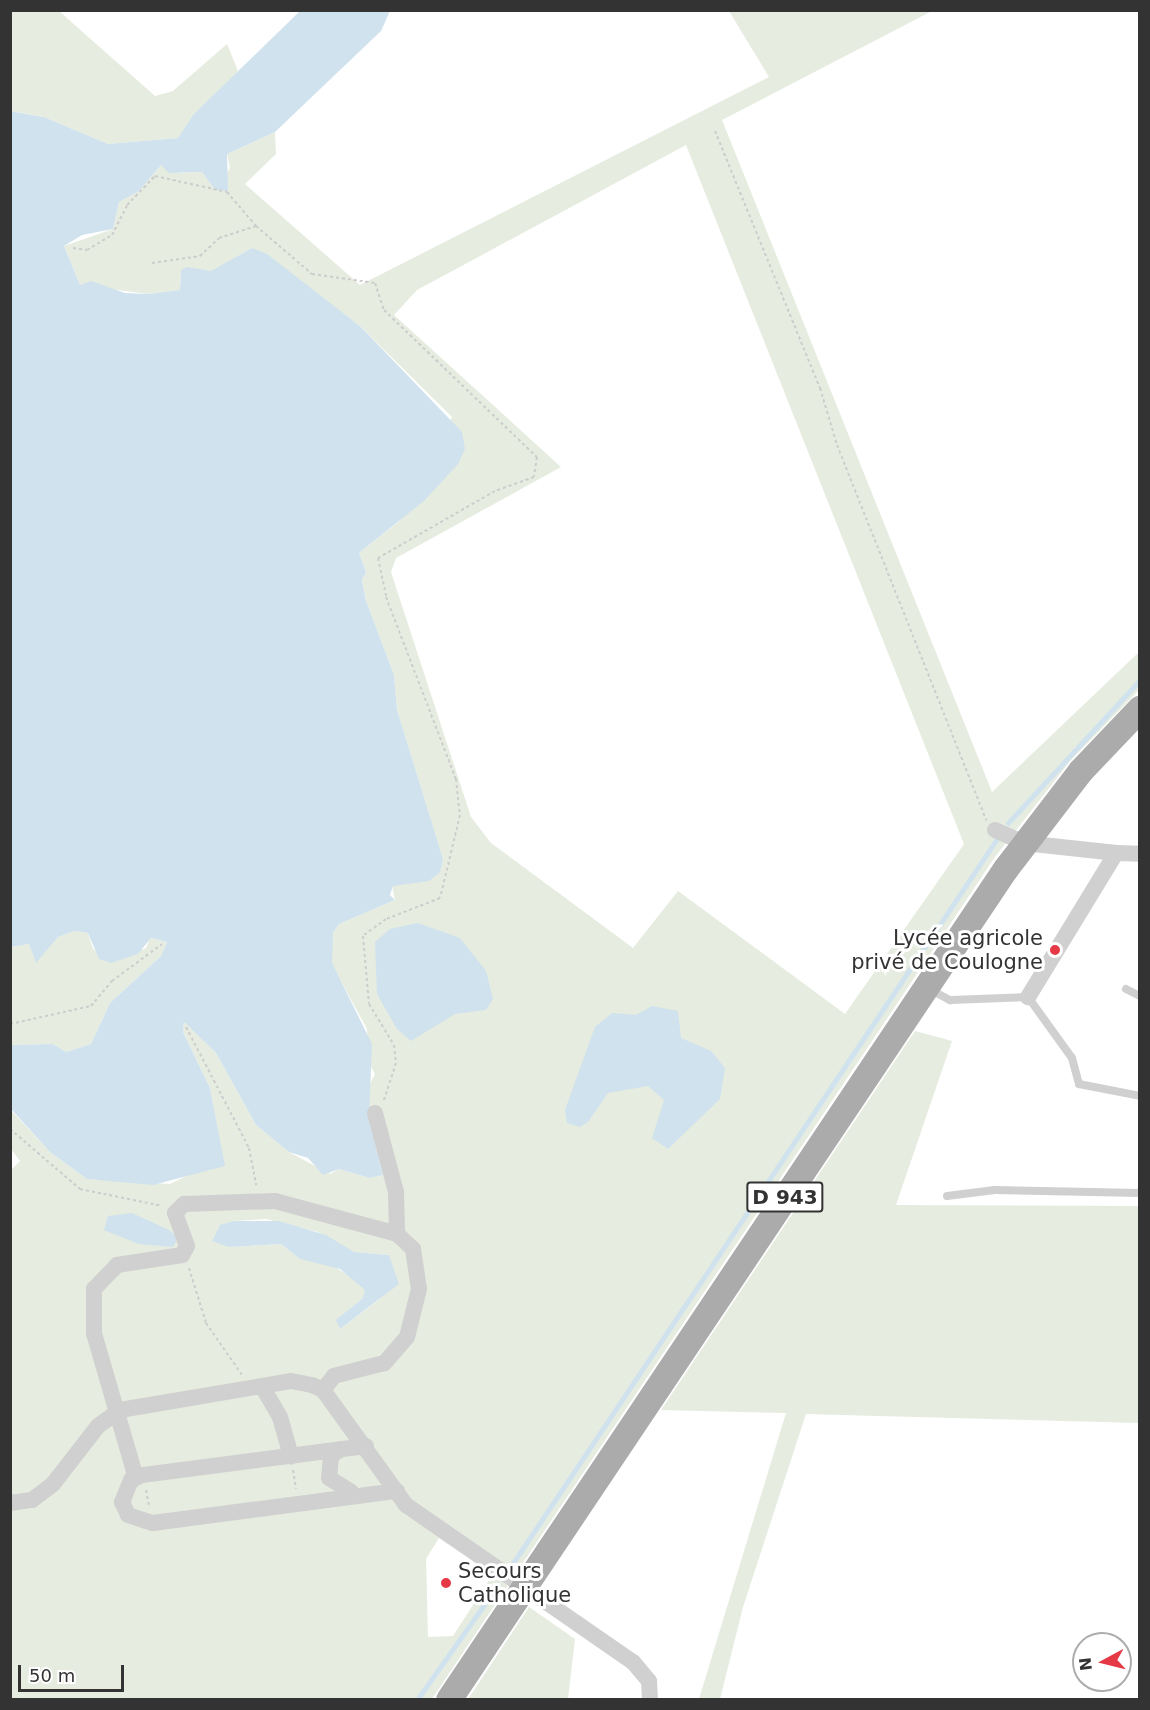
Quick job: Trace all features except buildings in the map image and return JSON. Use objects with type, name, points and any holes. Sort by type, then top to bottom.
[{"type":"main road","name":"D 943","points":[[449,1700],[1024,843],[1140,709]]},
{"type":"street","points":[[995,830],[1024,843],[1140,854]]},
{"type":"street","points":[[1029,997],[1116,853]]},
{"type":"street","points":[[375,1113],[396,1192],[397,1234]]},
{"type":"street","points":[[10,1503],[32,1500],[53,1484],[98,1426],[120,1410],[291,1381],[334,1376],[384,1364],[407,1337],[416,1316],[420,1268],[413,1249],[397,1234],[257,1200],[177,1207],[187,1246],[176,1260],[117,1265],[94,1289],[94,1333],[120,1410],[139,1477]]},
{"type":"street","points":[[323,1390],[334,1376]]},
{"type":"street","points":[[291,1381],[323,1390],[366,1446],[406,1505],[633,1662],[650,1682],[650,1700]]},
{"type":"street","points":[[258,1387],[280,1416],[291,1456]]},
{"type":"street","points":[[366,1446],[139,1477],[122,1502],[128,1515],[153,1523],[298,1500],[396,1491]]},
{"type":"street","points":[[341,1449],[331,1456],[329,1478],[334,1486],[359,1493]]},
{"type":"lane","points":[[926,987],[950,1000],[1029,997],[1072,1058],[1079,1084],[1140,1096]]},
{"type":"lane","points":[[1126,988],[1140,996]]},
{"type":"lane","points":[[947,1196],[995,1191],[1140,1193]]},
{"type":"path","points":[[715,130],[820,388],[837,445],[976,800],[995,830]]},
{"type":"path","points":[[73,248],[87,250],[112,235],[127,205],[154,176],[226,192],[255,225],[312,274],[375,283],[384,310],[537,457],[534,477],[495,491],[378,558],[386,597],[456,779],[460,815],[440,898],[386,919],[363,936],[369,1004],[386,1028],[396,1063],[382,1109],[375,1113]]},
{"type":"path","points":[[152,262],[200,256],[219,238],[255,225]]},
{"type":"path","points":[[10,1024],[91,1006],[112,981],[162,944]]},
{"type":"path","points":[[186,1027],[249,1148],[257,1200]]},
{"type":"path","points":[[10,1129],[80,1189],[177,1207]]},
{"type":"path","points":[[187,1246],[190,1274],[206,1323],[258,1387]]},
{"type":"path","points":[[291,1456],[298,1500]]},
{"type":"path","points":[[139,1477],[153,1523]]},
{"type":"shaded area","points":[[10,11],[59,11],[155,96],[173,91],[227,44],[238,71],[178,138],[108,144],[44,117],[11,111]]},
{"type":"shaded area","points":[[729,11],[932,11],[722,120],[992,792],[1139,652],[1139,690],[1071,760],[995,857],[432,1699],[11,1699],[10,1171],[20,1161],[11,1149],[10,1109],[50,1152],[87,1179],[170,1184],[223,1158],[210,1088],[183,1032],[184,1022],[216,1053],[256,1125],[289,1152],[330,1174],[339,1169],[370,1178],[383,1175],[369,1120],[368,1088],[375,1074],[368,1061],[367,1029],[331,963],[333,933],[339,924],[395,900],[392,886],[443,860],[397,710],[394,675],[366,601],[362,580],[366,572],[359,553],[401,520],[452,417],[361,327],[252,248],[212,271],[181,270],[180,290],[148,294],[80,285],[64,246],[113,229],[119,202],[139,191],[161,165],[178,173],[202,172],[215,190],[230,168],[227,154],[275,132],[276,154],[245,184],[360,285],[769,77]],"holes":[[[686,145],[964,844],[845,1014],[678,891],[633,948],[491,843],[471,817],[391,572],[396,558],[561,467],[394,315],[417,290]],[[266,1219],[318,1232],[354,1252],[389,1255],[380,1299],[340,1329],[337,1320],[363,1298],[366,1290],[356,1280],[325,1261],[300,1259],[281,1244],[229,1247],[234,1221]],[[439,1538],[493,1574],[453,1636],[428,1637],[426,1559]]]},
{"type":"shaded area","points":[[74,931],[88,933],[93,949],[111,962],[146,948],[150,938],[167,942],[161,956],[110,1003],[91,1044],[66,1052],[53,1044],[11,1045],[11,947],[29,944],[36,962],[58,937]]},
{"type":"shaded area","points":[[915,1031],[952,1041],[896,1205],[1139,1206],[1139,1423],[806,1414],[743,1607],[720,1699],[699,1699],[786,1413],[661,1410]]},
{"type":"shaded area","points":[[529,1607],[575,1639],[568,1699],[468,1699]]},
{"type":"water","points":[[300,11],[390,11],[381,31],[275,132],[227,154],[228,191],[215,190],[202,172],[169,173],[161,165],[139,191],[119,202],[113,229],[82,235],[64,246],[80,285],[91,281],[125,293],[148,294],[180,290],[181,270],[187,267],[211,271],[252,248],[267,254],[361,327],[462,432],[465,449],[458,464],[424,501],[359,553],[366,572],[362,580],[366,601],[394,675],[397,710],[443,859],[440,872],[429,881],[393,886],[390,895],[395,900],[339,924],[333,933],[332,963],[372,1044],[369,1120],[383,1175],[370,1178],[339,1169],[323,1175],[308,1158],[289,1152],[256,1125],[216,1053],[184,1022],[183,1032],[210,1088],[225,1166],[153,1185],[87,1179],[50,1152],[11,1109],[11,1045],[53,1044],[66,1052],[91,1044],[110,1003],[161,956],[167,942],[151,938],[138,954],[111,963],[99,959],[88,933],[74,931],[58,937],[36,963],[29,944],[11,947],[10,111],[44,117],[108,144],[178,138],[194,114]]},
{"type":"water","points":[[418,923],[460,938],[486,971],[493,999],[486,1010],[455,1014],[411,1041],[397,1029],[377,994],[375,942],[390,929]]},
{"type":"water","points":[[652,1006],[678,1011],[681,1038],[711,1051],[725,1068],[720,1099],[668,1149],[652,1138],[664,1100],[648,1086],[608,1093],[588,1122],[580,1127],[567,1123],[565,1110],[595,1027],[612,1013],[636,1015]]},
{"type":"water","points":[[132,1213],[169,1230],[178,1238],[173,1247],[139,1244],[104,1230],[108,1216]]},
{"type":"water","points":[[234,1221],[279,1221],[326,1235],[354,1252],[389,1255],[399,1284],[340,1329],[336,1320],[363,1298],[365,1290],[340,1269],[300,1259],[281,1244],[229,1247],[212,1241],[220,1225]]},
{"type":"waterway","points":[[1008,823],[1140,680]]},
{"type":"waterway","points":[[513,1563],[997,839]]},
{"type":"waterway","points":[[417,1700],[498,1585]]},
{"type":"place","name":"Lycée agricole privé de Coulogne","points":[[1055,950]]},
{"type":"place","name":"Secours Catholique","points":[[446,1583]]}]
